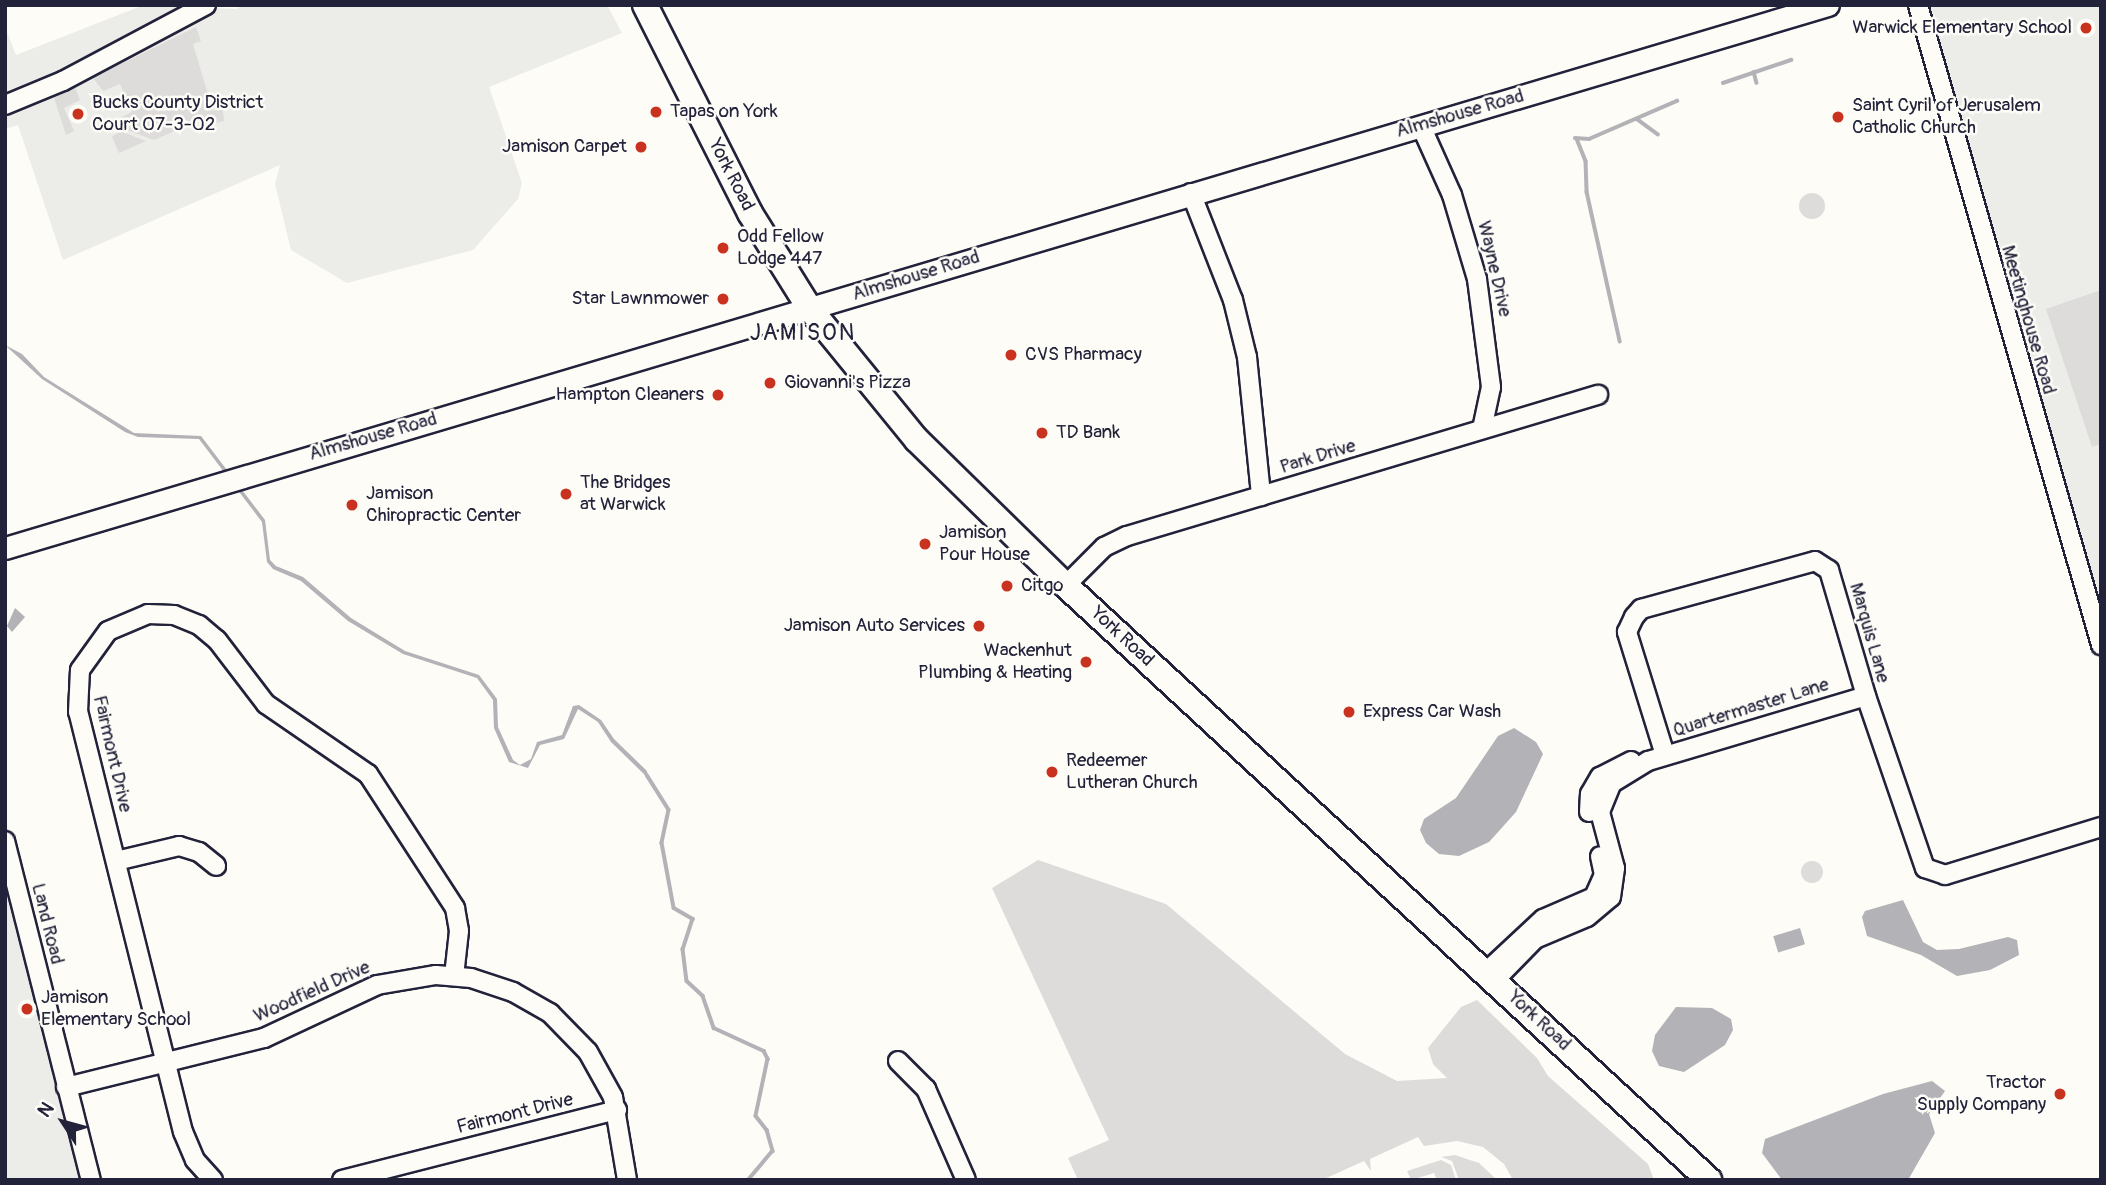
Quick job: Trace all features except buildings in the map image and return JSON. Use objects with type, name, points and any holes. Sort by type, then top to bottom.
[{"type":"highway","name":"York Road","points":[[645,5],[750,213],[810,309],[943,468],[1709,1180]]},
{"type":"main road","name":"Almshouse Road","points":[[5,548],[1828,5]]},
{"type":"street","points":[[5,105],[63,80],[206,5]]},
{"type":"street","name":"Meetinghouse Road","points":[[1918,5],[2095,609],[2101,645]]},
{"type":"street","name":"Wayne Drive","points":[[1421,126],[1452,195],[1478,279],[1491,387],[1489,414],[1482,429]]},
{"type":"street","points":[[1191,193],[1233,300],[1247,357],[1261,496]]},
{"type":"street","name":"Park Drive","points":[[1066,585],[1111,542],[1598,395]]},
{"type":"street","name":"Marquis Lane","points":[[1656,758],[1627,632],[1634,617],[1654,606],[1807,561],[1823,564],[1829,570],[1866,696],[1918,855],[1925,868],[1938,875],[2101,827]]},
{"type":"street","name":"Fairmont Drive","points":[[213,1180],[188,1147],[78,712],[80,670],[95,643],[118,624],[148,614],[174,615],[210,633],[266,704],[368,774],[455,908],[459,931],[454,976]]},
{"type":"street","name":"Quartermaster Lane","points":[[1490,976],[1543,919],[1594,897],[1604,875],[1589,816],[1594,786],[1615,766],[1636,759],[1656,758],[1866,696]]},
{"type":"street","name":"Land Road","points":[[5,841],[91,1180]]},
{"type":"street","points":[[116,861],[179,846],[199,852],[216,866]]},
{"type":"street","name":"Woodfield Drive","points":[[66,1087],[278,1033],[377,985],[414,977],[454,976],[513,992],[561,1022],[596,1065],[617,1110],[627,1180]]},
{"type":"street","points":[[898,1060],[926,1089],[966,1180]]},
{"type":"street","name":"Fairmont Drive","points":[[342,1180],[617,1110]]},
{"type":"shaded area","points":[[144,5],[236,9],[244,5],[607,5],[622,33],[489,87],[522,183],[518,199],[473,250],[347,283],[291,250],[275,184],[280,165],[63,260],[18,125],[5,129],[5,27],[16,55]]},
{"type":"shaded area","points":[[1918,5],[2101,5],[2101,607],[2090,610]]},
{"type":"shaded area","points":[[196,27],[201,41],[193,44],[213,111],[223,109],[224,121],[216,123],[212,115],[154,140],[121,128],[120,118],[132,112],[120,84],[103,91],[93,78]]},
{"type":"shaded area","points":[[75,87],[80,100],[64,108],[74,131],[66,135],[54,98]]},
{"type":"shaded area","points":[[120,131],[146,141],[119,153],[112,137]]},
{"type":"shaded area","points":[[1812,193],[1821,197],[1825,206],[1821,215],[1812,219],[1803,215],[1799,206],[1803,197]]},
{"type":"shaded area","points":[[2101,290],[2101,444],[2092,447],[2046,309]]},
{"type":"shaded area","points":[[5,345],[22,354],[44,377],[134,433],[201,436],[265,520],[270,560],[276,566],[303,577],[351,618],[405,651],[479,675],[497,699],[498,727],[513,760],[520,765],[531,759],[537,742],[562,735],[573,706],[579,705],[601,720],[614,739],[647,771],[648,778],[611,742],[598,722],[578,709],[564,739],[540,745],[528,768],[509,762],[494,728],[493,700],[477,678],[403,654],[348,621],[301,581],[273,569],[267,562],[262,522],[199,439],[138,437],[125,432],[42,379]]},
{"type":"shaded area","points":[[15,608],[25,617],[12,632],[7,626]]},
{"type":"shaded area","points":[[1514,728],[1536,742],[1543,754],[1516,812],[1489,842],[1459,856],[1439,854],[1426,843],[1420,830],[1424,819],[1456,798],[1498,736]]},
{"type":"shaded area","name":"Jamison Elementary School","points":[[5,838],[91,1180],[5,1180]]},
{"type":"shaded area","points":[[1038,860],[1166,904],[1345,1054],[1397,1081],[1447,1078],[1433,1064],[1428,1048],[1461,1007],[1477,1000],[1537,1058],[1548,1076],[1648,1164],[1654,1180],[1513,1180],[1504,1164],[1483,1147],[1457,1141],[1424,1146],[1418,1137],[1370,1159],[1371,1171],[1364,1161],[1322,1180],[1078,1180],[1068,1158],[1109,1140],[992,888]]},
{"type":"shaded area","points":[[1812,861],[1820,864],[1823,872],[1820,880],[1812,883],[1804,880],[1801,872],[1804,864]]},
{"type":"shaded area","points":[[1903,900],[1923,942],[1937,950],[1959,949],[2008,937],[2017,940],[2019,955],[1990,970],[1957,976],[1921,955],[1867,936],[1862,917],[1865,911]]},
{"type":"shaded area","points":[[1800,928],[1805,944],[1778,952],[1773,936]]},
{"type":"shaded area","points":[[1676,1007],[1712,1008],[1731,1019],[1733,1030],[1725,1045],[1684,1072],[1659,1066],[1652,1051],[1655,1035]]},
{"type":"shaded area","points":[[1932,1081],[1945,1091],[1929,1114],[1935,1133],[1908,1180],[1782,1180],[1762,1153],[1765,1139],[1883,1094]]},
{"type":"shaded area","points":[[1455,1155],[1479,1163],[1497,1180],[1459,1180],[1452,1161],[1441,1157]]},
{"type":"shaded area","points":[[1441,1160],[1451,1165],[1456,1180],[1437,1180],[1434,1173],[1411,1180],[1407,1171]]},
{"type":"waterway","points":[[1723,83],[1791,60]]},
{"type":"waterway","points":[[1754,72],[1757,83]]},
{"type":"waterway","points":[[1575,138],[1589,139],[1677,101]]},
{"type":"waterway","points":[[1637,119],[1658,134]]},
{"type":"waterway","points":[[1577,139],[1586,161],[1587,192],[1620,341]]},
{"type":"waterway","points":[[647,775],[669,810],[662,843],[674,908],[693,919],[683,949],[687,981],[703,996],[714,1028],[764,1051],[768,1059],[756,1116],[767,1130],[773,1151],[749,1180]]},
{"type":"place","name":"Warwick Elementary School","points":[[2086,28]]},
{"type":"place","name":"Tapas on York","points":[[656,112]]},
{"type":"place","name":"Bucks County District Court 07-3-02","points":[[78,114]]},
{"type":"place","name":"Saint Cyril of Jerusalem Catholic Church","points":[[1838,117]]},
{"type":"place","name":"Jamison Carpet","points":[[641,147]]},
{"type":"place","name":"Odd Fellow Lodge 447","points":[[723,248]]},
{"type":"place","name":"Star Lawnmower","points":[[723,299]]},
{"type":"place","name":"CVS Pharmacy","points":[[1011,355]]},
{"type":"place","name":"Giovanni's Pizza","points":[[770,383]]},
{"type":"place","name":"Hampton Cleaners","points":[[718,395]]},
{"type":"place","name":"TD Bank","points":[[1042,433]]},
{"type":"place","name":"The Bridges at Warwick","points":[[566,494]]},
{"type":"place","name":"Jamison Chiropractic Center","points":[[352,505]]},
{"type":"place","name":"Jamison Pour House","points":[[925,544]]},
{"type":"place","name":"Citgo","points":[[1007,586]]},
{"type":"place","name":"Jamison Auto Services","points":[[979,626]]},
{"type":"place","name":"Wackenhut Plumbing & Heating","points":[[1086,662]]},
{"type":"place","name":"Express Car Wash","points":[[1349,712]]},
{"type":"place","name":"Redeemer Lutheran Church","points":[[1052,772]]},
{"type":"place","name":"Jamison Elementary School","points":[[27,1009]]},
{"type":"place","name":"Tractor Supply Company","points":[[2060,1094]]},
{"type":"district","name":"JAMISON","points":[[803,333]]}]
